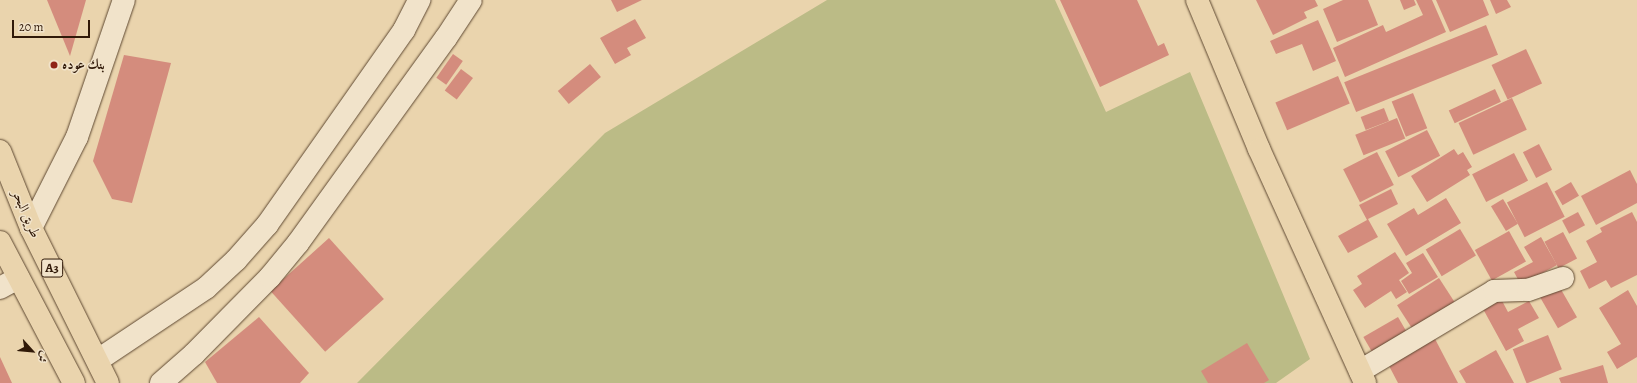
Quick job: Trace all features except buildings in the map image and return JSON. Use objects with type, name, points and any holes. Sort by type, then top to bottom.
[{"type":"main road","points":[[1197,0],[1259,149],[1363,377]]},
{"type":"main road","name":"طريق البحر","points":[[0,151],[31,228],[98,360],[108,383]]},
{"type":"main road","name":"A3","points":[[0,242],[9,283],[74,383]]},
{"type":"street","points":[[31,228],[77,137],[124,0]]},
{"type":"street","points":[[98,360],[206,288],[241,254],[267,225],[404,30],[419,0]]},
{"type":"street","points":[[160,383],[194,354],[270,277],[298,243],[429,63],[471,0]]},
{"type":"street","points":[[1363,377],[1494,291],[1528,290],[1563,278]]},
{"type":"green space","points":[[827,0],[1055,0],[1106,112],[1190,72],[1310,359],[1276,383],[357,383],[605,133]]},
{"type":"place","name":"بنك عوده","points":[[54,65]]}]
